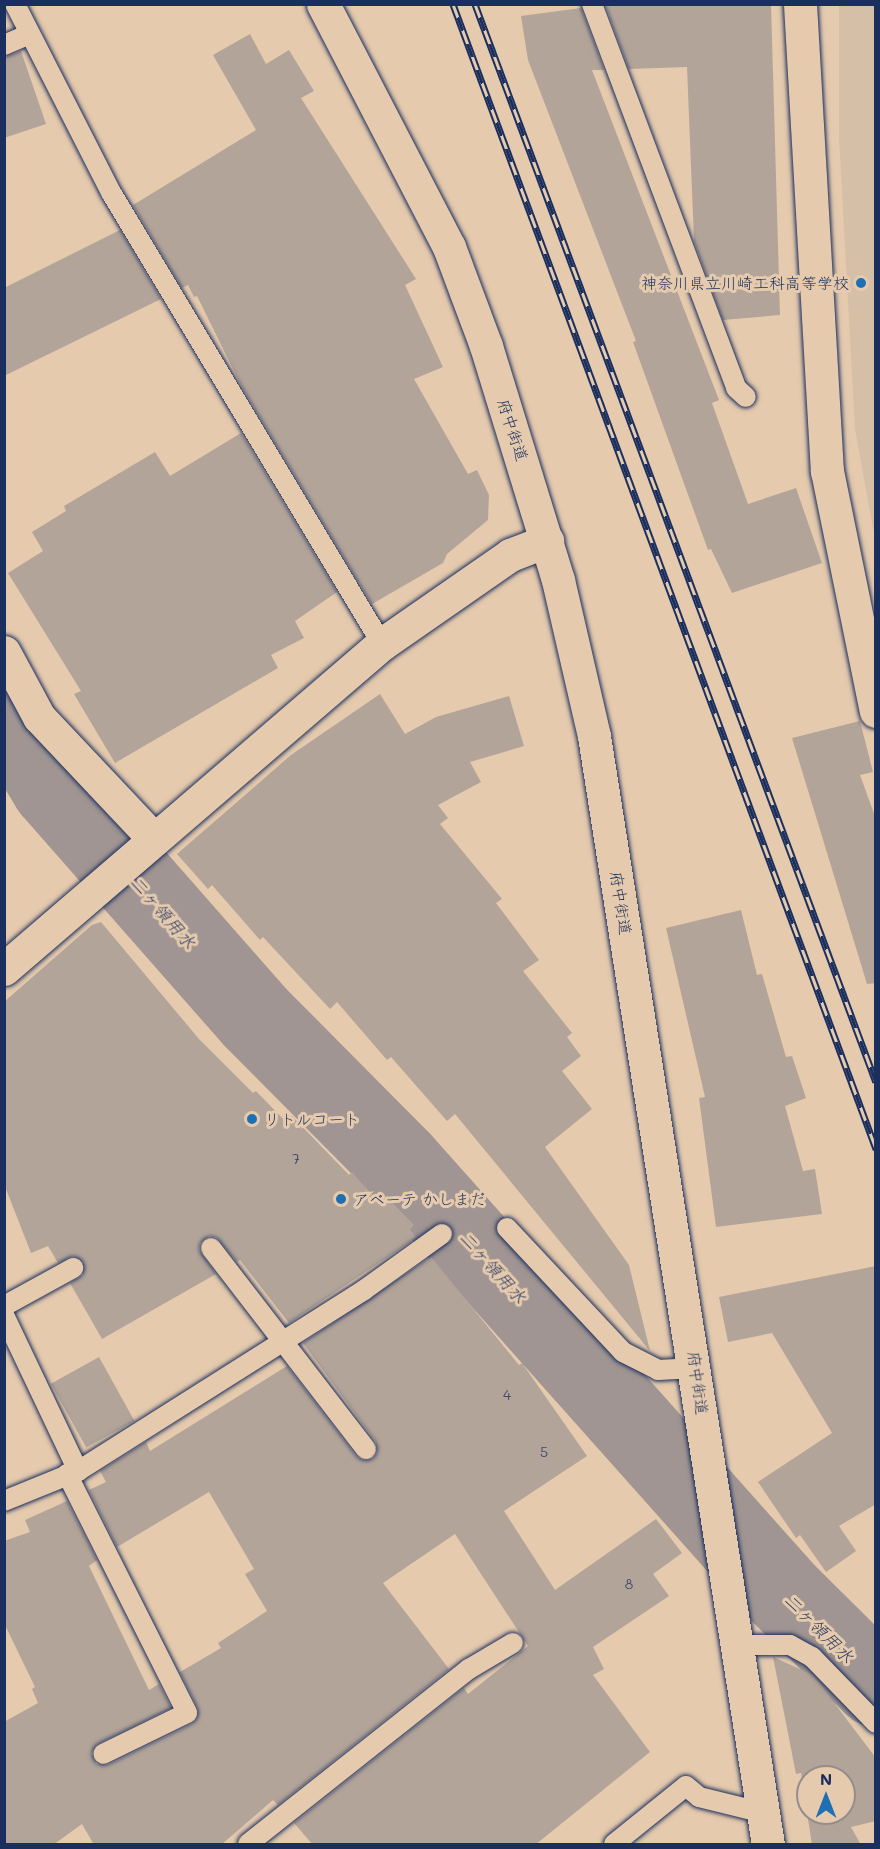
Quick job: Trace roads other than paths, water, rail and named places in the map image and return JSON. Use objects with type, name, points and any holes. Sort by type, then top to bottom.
[{"type":"main road","name":"府中街道","points":[[323,4],[449,247],[486,346],[547,541],[594,736],[766,1829]]},
{"type":"main road","points":[[800,4],[827,471],[876,711]]},
{"type":"main road","points":[[4,969],[382,644],[510,555],[547,541]]},
{"type":"main road","points":[[4,652],[39,717],[151,843]]},
{"type":"lane","points":[[15,4],[112,194],[382,644]]},
{"type":"lane","points":[[592,4],[736,388],[746,397]]},
{"type":"lane","points":[[4,45],[30,34]]},
{"type":"lane","points":[[507,1228],[623,1352],[658,1370],[695,1368]]},
{"type":"lane","points":[[4,1501],[73,1472],[284,1341],[442,1234]]},
{"type":"lane","points":[[211,1248],[366,1449]]},
{"type":"lane","points":[[4,1306],[73,1268]]},
{"type":"lane","points":[[4,1316],[73,1472],[187,1713],[103,1754]]},
{"type":"lane","points":[[734,1634],[790,1644],[812,1657],[876,1723]]},
{"type":"lane","points":[[248,1845],[469,1670],[513,1643]]},
{"type":"lane","points":[[614,1845],[686,1786],[699,1797],[766,1829]]},
{"type":"waterway","name":"二ヶ領用水","points":[[4,706],[53,787],[255,1017],[399,1162],[783,1593],[876,1685]]},
{"type":"railway","points":[[453,4],[876,1149]]},
{"type":"railway","points":[[475,4],[876,1082]]},
{"type":"place","name":"神奈川県立川崎工科高等学校","points":[[861,283]]},
{"type":"place","name":"リトルコート","points":[[252,1119]]},
{"type":"place","name":"アベーテ かしまだ","points":[[341,1199]]}]
